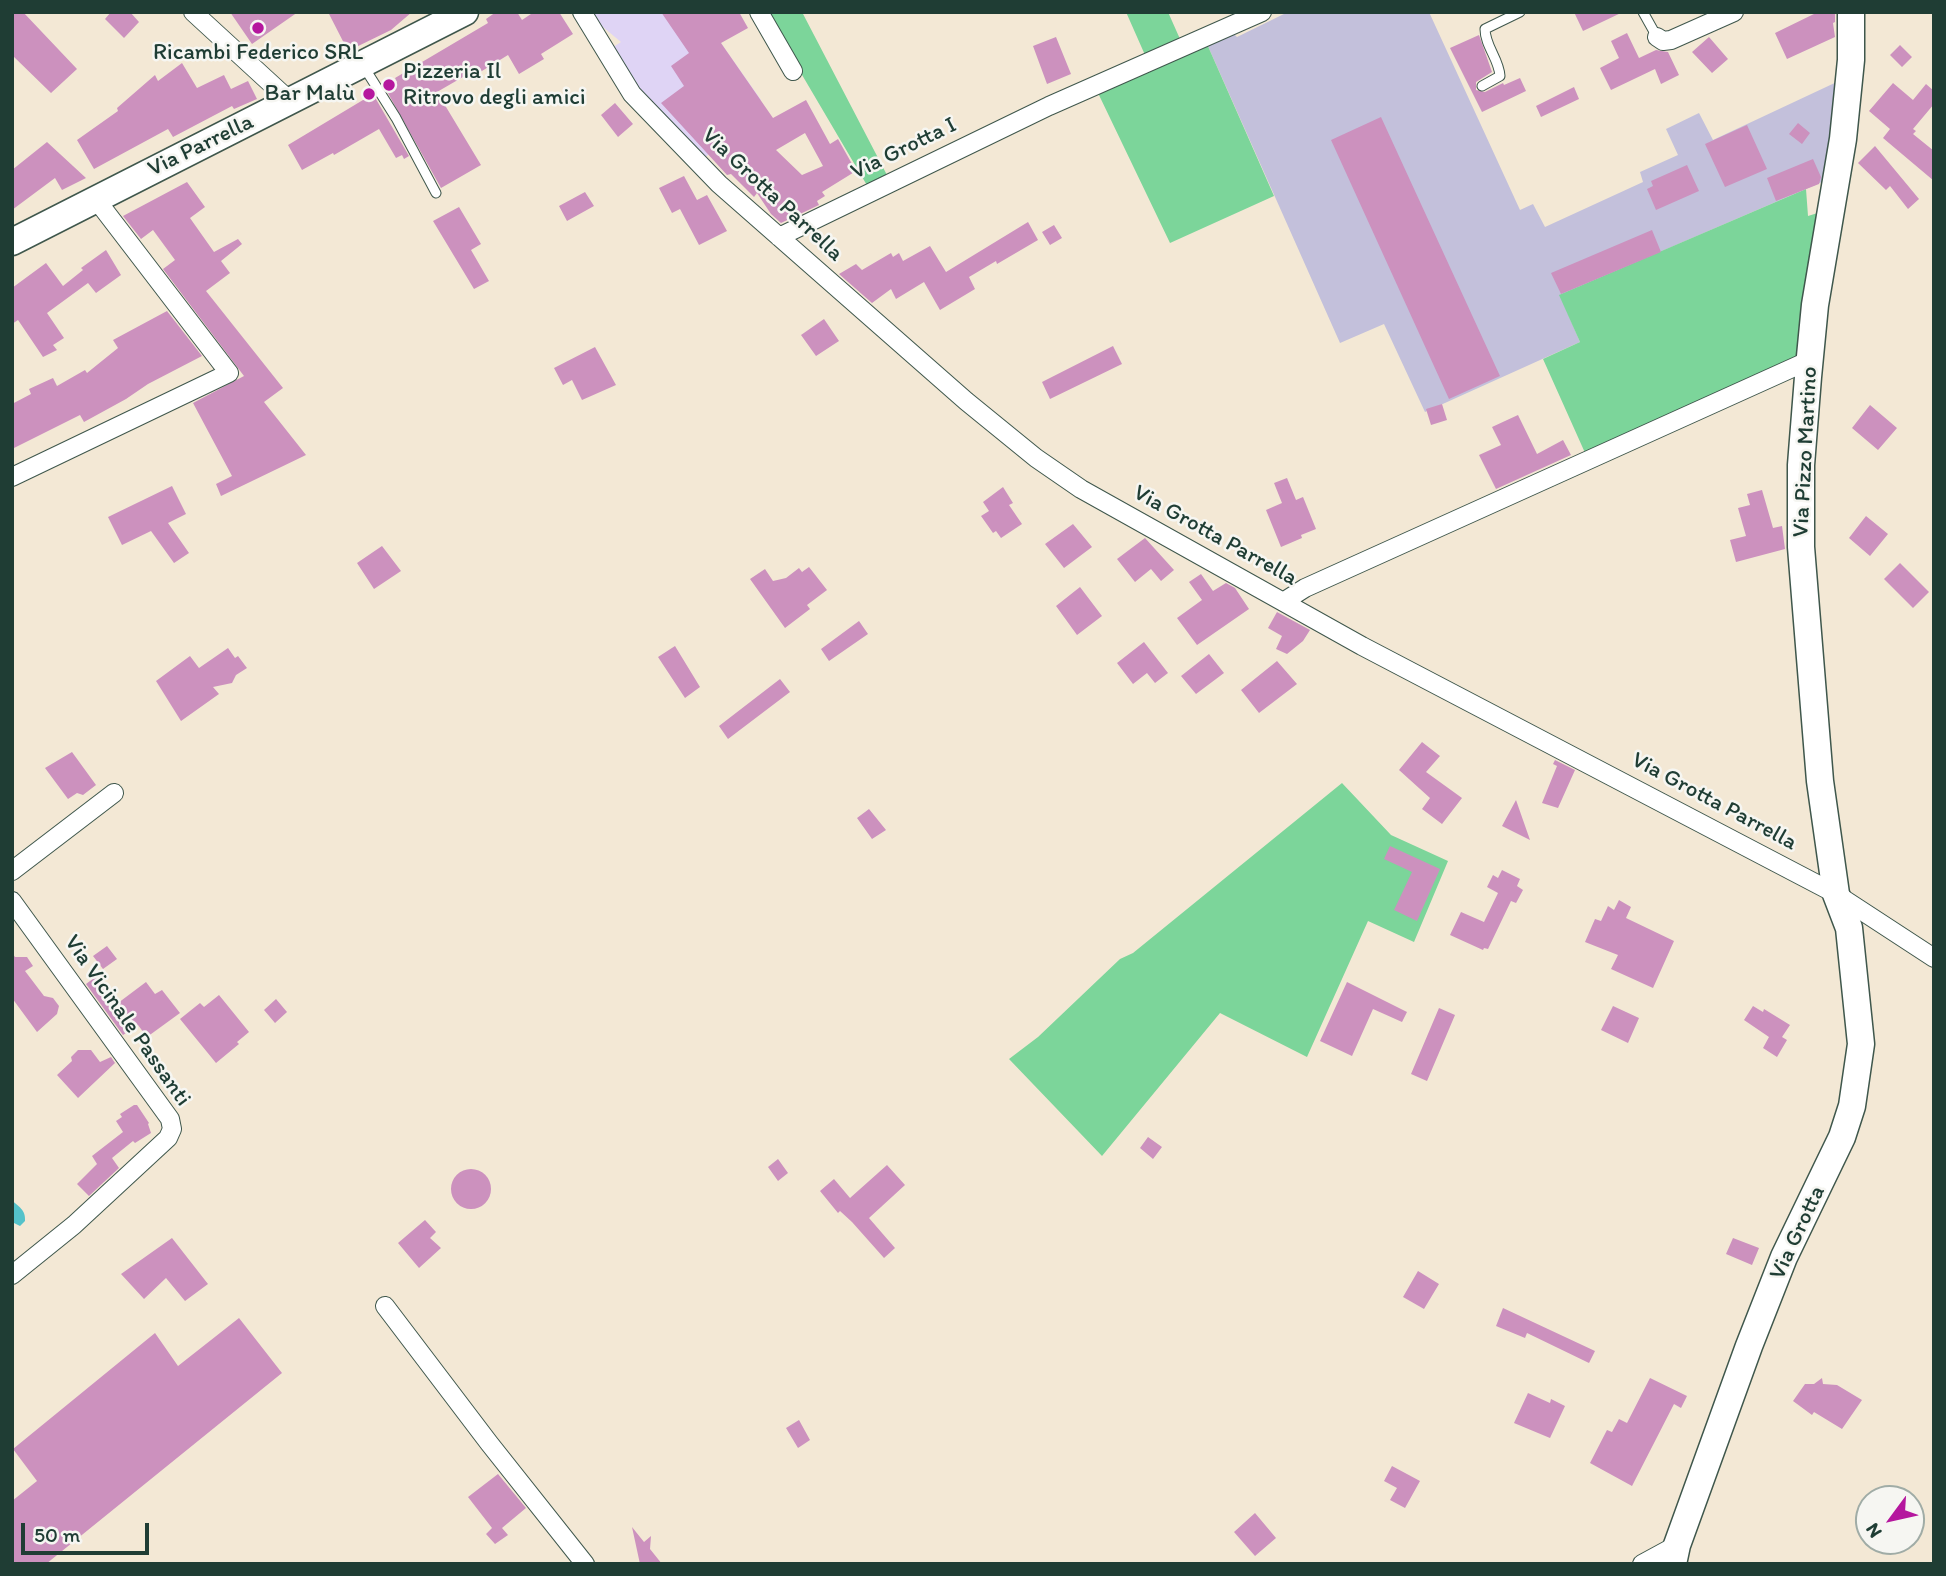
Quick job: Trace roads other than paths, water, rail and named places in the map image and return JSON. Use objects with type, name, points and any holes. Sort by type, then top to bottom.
[{"type":"street","points":[[192,12],[291,102]]},
{"type":"street","name":"Via Parrella","points":[[12,242],[465,12]]},
{"type":"street","name":"Via Grotta Parrella","points":[[582,12],[632,94],[719,184],[966,401],[1036,458],[1081,489],[1362,646],[1836,894],[1934,958]]},
{"type":"street","points":[[759,12],[793,71]]},
{"type":"street","name":"Via Grotta I","points":[[779,237],[1049,106],[1262,12]]},
{"type":"street","points":[[1657,37],[1663,41],[1671,40],[1734,12]]},
{"type":"street","name":"Via Pizzo Martino","points":[[1836,894],[1820,781],[1801,547],[1801,465],[1815,305],[1843,139],[1852,60],[1851,12]]},
{"type":"street","points":[[12,477],[229,373],[95,198]]},
{"type":"street","points":[[1283,602],[1304,588],[1810,360]]},
{"type":"street","points":[[12,871],[114,793]]},
{"type":"street","name":"Via Grotta","points":[[1675,1555],[1779,1270],[1842,1137],[1852,1106],[1861,1045],[1849,928],[1836,894]]},
{"type":"street","name":"Via Vicinale Passanti","points":[[12,901],[170,1119],[172,1129],[168,1138],[74,1225],[12,1275]]},
{"type":"street","points":[[385,1306],[585,1564]]},
{"type":"street","points":[[1642,1564],[1675,1555]]},
{"type":"lane","points":[[1482,86],[1500,76],[1485,29],[1520,12]]},
{"type":"lane","points":[[1643,12],[1657,37]]},
{"type":"lane","points":[[363,65],[396,118],[436,192]]},
{"type":"water","points":[[12,1200],[24,1214],[25,1221],[20,1226],[12,1222]]},
{"type":"place","name":"Ricambi Federico SRL","points":[[258,28]]},
{"type":"place","name":"Pizzeria Il Ritrovo degli amici","points":[[389,85]]},
{"type":"place","name":"Bar Malù","points":[[369,94]]}]
